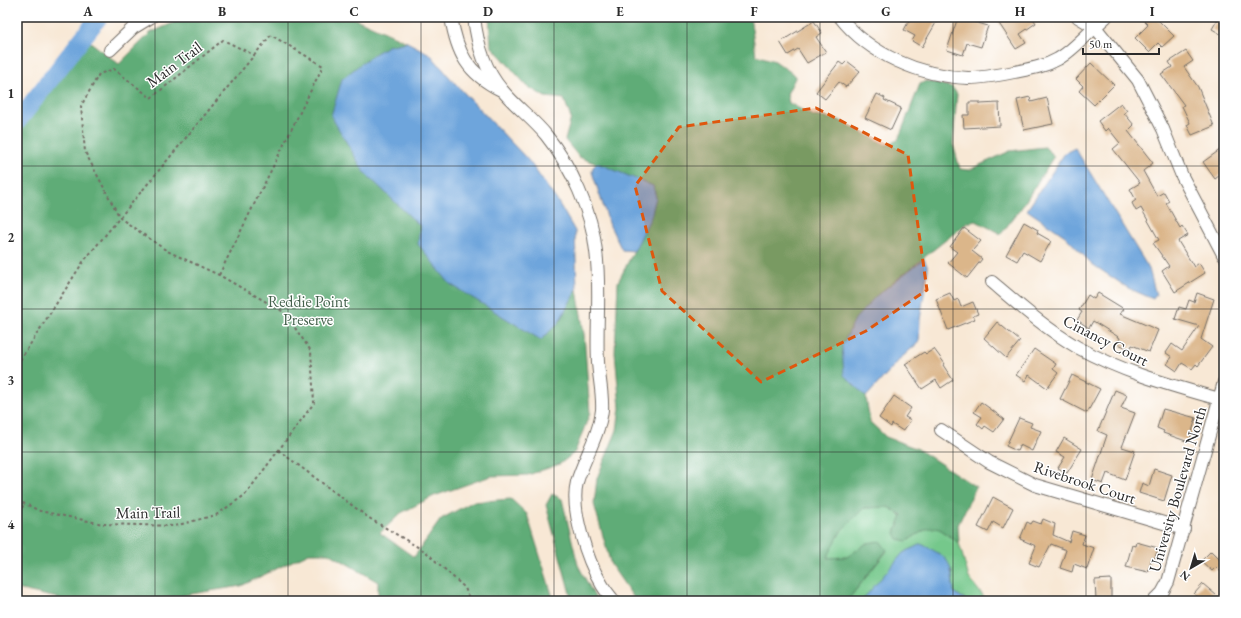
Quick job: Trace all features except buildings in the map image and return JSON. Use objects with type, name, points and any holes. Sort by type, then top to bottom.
[{"type":"street","points":[[110,50],[132,28],[151,17]]},
{"type":"street","points":[[451,17],[459,52],[470,68],[485,82],[502,90]]},
{"type":"street","points":[[474,17],[485,65],[502,90],[531,117],[548,137],[572,178],[592,226],[597,265],[598,362],[602,410],[595,437],[577,484],[576,496],[582,536],[593,568],[601,584],[614,601]]},
{"type":"street","points":[[840,17],[855,34],[897,61],[923,71],[970,78],[989,76],[1046,65],[1059,59],[1093,22],[1106,17]]},
{"type":"street","points":[[1078,17],[1093,22],[1138,80],[1163,129],[1182,176],[1224,256]]},
{"type":"street","name":"Cinancy Court","points":[[992,282],[1046,326],[1076,346],[1124,370],[1219,399]]},
{"type":"street","name":"University Boulevard North","points":[[1154,601],[1162,593],[1168,582],[1224,382]]},
{"type":"street","name":"Rivebrook Court","points":[[941,430],[989,462],[1035,485],[1184,529]]},
{"type":"path","points":[[17,365],[83,262],[271,35],[322,66],[219,275]]},
{"type":"path","name":"Main Trail","points":[[17,500],[40,511],[103,524],[174,526],[216,515],[245,495],[314,403],[311,351],[284,312],[219,275],[167,251],[120,218],[85,152],[81,106],[99,74],[114,69],[151,98],[223,40],[254,55]]},
{"type":"path","points":[[278,450],[369,518],[426,552],[465,588],[470,601]]},
{"type":"path","points":[[17,519],[24,504]]},
{"type":"highlighted area","points":[[816,108],[908,155],[927,290],[866,331],[761,382],[662,291],[635,186],[679,127]]},
{"type":"green space","name":"Reddie Point Preserve","points":[[187,17],[351,17],[407,42],[388,46],[395,201],[541,340],[559,322],[577,289],[584,334],[590,413],[575,452],[560,464],[528,475],[491,476],[434,496],[401,513],[380,533],[414,557],[441,519],[472,502],[511,499],[527,514],[554,601],[378,601],[378,582],[329,553],[309,553],[241,586],[154,600],[66,600],[17,589],[17,122],[84,37],[119,64],[150,33]]},
{"type":"green space","points":[[489,17],[750,17],[756,55],[775,61],[796,76],[787,94],[789,103],[813,116],[839,120],[886,145],[898,140],[920,84],[926,81],[952,87],[957,94],[953,144],[960,169],[969,170],[1010,151],[1045,147],[1054,156],[1022,207],[1001,234],[976,221],[967,223],[876,296],[844,375],[866,397],[870,422],[886,437],[918,449],[976,487],[958,525],[959,543],[939,529],[934,528],[929,528],[907,541],[898,539],[895,533],[902,515],[888,507],[864,508],[841,531],[827,558],[847,557],[867,543],[880,541],[887,550],[847,601],[636,601],[611,565],[594,504],[597,478],[617,430],[620,408],[615,353],[618,282],[651,217],[656,197],[653,186],[579,157],[565,140],[571,118],[564,99],[545,97],[527,86],[491,46]]},
{"type":"green space","points":[[552,494],[562,499],[578,565],[597,601],[572,601],[546,505]]},
{"type":"green space","points":[[888,507],[902,516],[895,533],[907,541],[929,527],[940,529],[959,543],[969,578],[987,601],[967,601],[954,592],[952,570],[864,598],[865,601],[847,601],[887,551],[867,543],[848,557],[826,558],[841,531],[864,508]]},
{"type":"water","points":[[407,42],[430,54],[452,80],[529,161],[558,202],[575,231],[577,289],[559,322],[541,340],[450,284],[418,244],[420,226],[364,172],[331,116],[342,79],[371,56],[388,46]]},
{"type":"water","points":[[1075,148],[1149,269],[1156,295],[1153,299],[1128,288],[1092,264],[1065,236],[1027,210],[1065,153]]},
{"type":"water","points":[[597,163],[653,186],[656,197],[651,217],[634,251],[622,250],[610,226],[592,172],[593,167]]},
{"type":"water","points":[[924,259],[928,268],[920,320],[919,342],[901,358],[866,397],[844,375],[842,346],[855,319],[876,296]]},
{"type":"water","points":[[921,544],[944,557],[950,566],[954,592],[967,601],[865,601],[864,598],[903,553]]},
{"type":"waterway","points":[[17,122],[99,17]]}]
